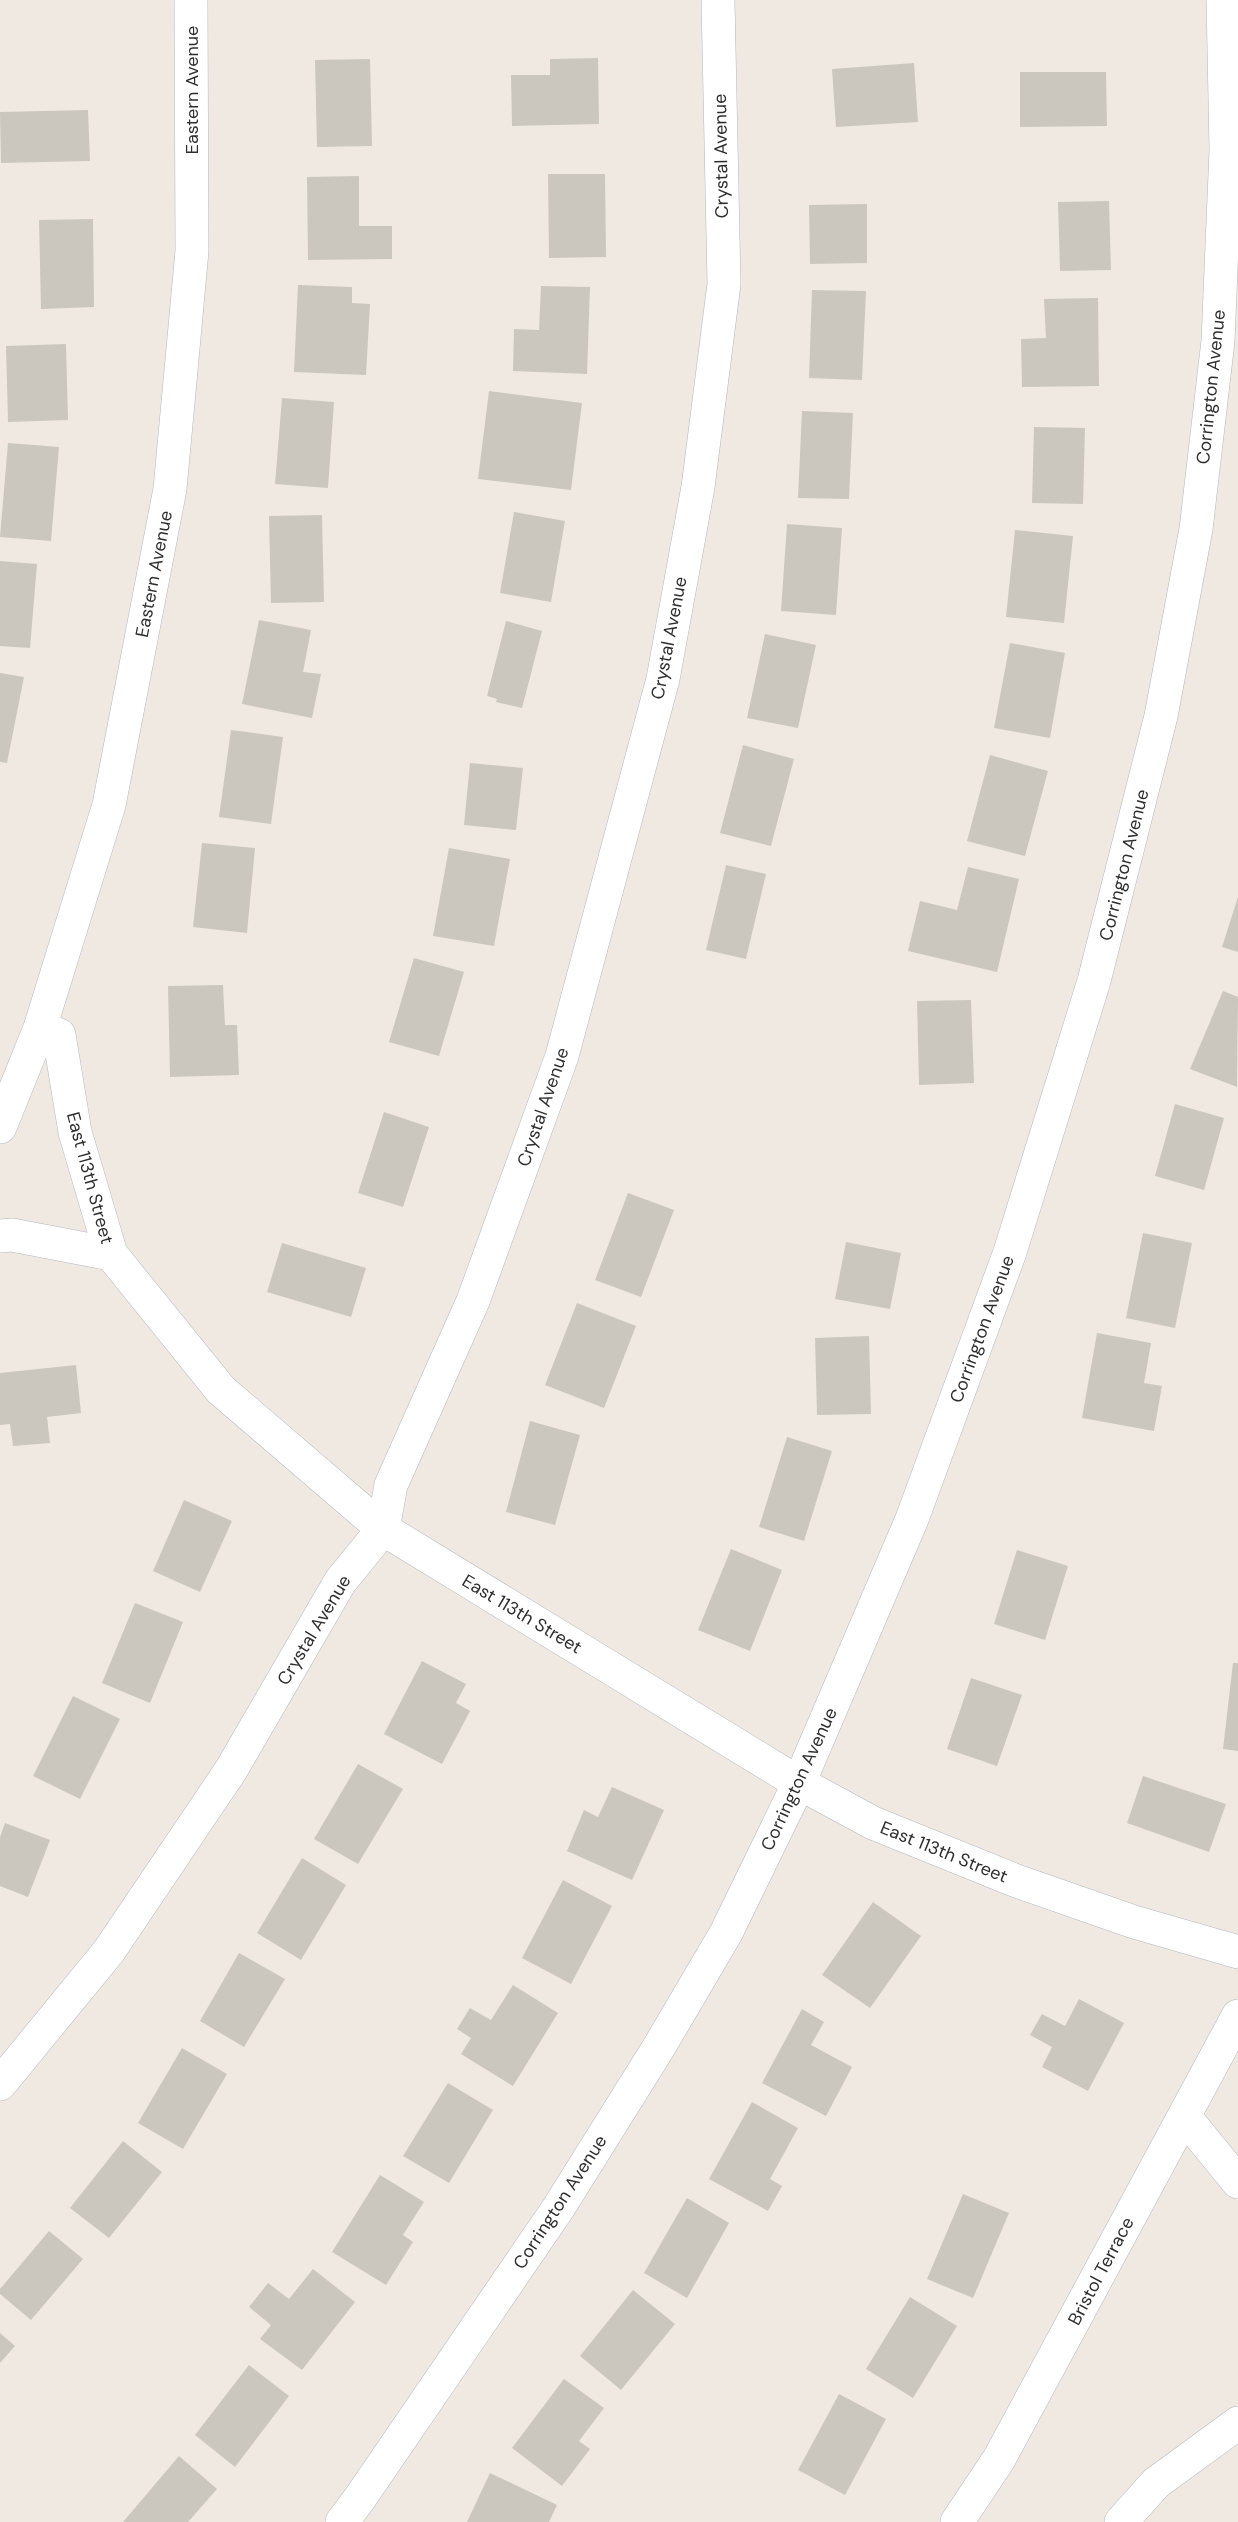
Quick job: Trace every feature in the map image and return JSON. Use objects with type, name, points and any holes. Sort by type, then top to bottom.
[{"type":"street","name":"Eastern Avenue","points":[[0,1127],[40,1028],[110,805],[170,489],[192,251],[191,0]]},
{"type":"street","name":"Crystal Avenue","points":[[0,2084],[109,1951],[231,1770],[340,1582],[383,1529],[391,1485],[473,1301],[562,1056],[663,679],[698,487],[724,284],[718,0]]},
{"type":"street","name":"Corrington Avenue","points":[[342,2522],[559,2207],[726,1933],[799,1783],[912,1518],[1010,1252],[1094,981],[1161,716],[1196,529],[1218,340],[1226,150],[1223,0]]},
{"type":"street","name":"East 113th Street","points":[[40,1028],[59,1035],[75,1132],[111,1254],[221,1390],[383,1529],[799,1783],[873,1823],[1014,1880],[1134,1922],[1238,1952]]},
{"type":"street","points":[[0,1236],[12,1235],[111,1254]]},
{"type":"street","name":"Bristol Terrace","points":[[957,2522],[999,2459],[1238,2016]]},
{"type":"street","points":[[1184,2116],[1238,2182]]},
{"type":"street","points":[[1121,2522],[1156,2484],[1238,2423]]},
{"type":"building","points":[[598,58],[599,124],[512,126],[511,75],[550,75],[550,59]]},
{"type":"building","points":[[370,59],[372,146],[317,147],[315,60]]},
{"type":"building","points":[[914,63],[918,122],[836,127],[832,69]]},
{"type":"building","points":[[1020,72],[1106,72],[1107,126],[1020,127]]},
{"type":"building","points":[[88,110],[90,161],[1,163],[0,112]]},
{"type":"building","points":[[548,174],[605,174],[606,257],[549,258]]},
{"type":"building","points":[[359,176],[359,226],[392,226],[392,259],[308,260],[307,177]]},
{"type":"building","points":[[1109,201],[1111,270],[1060,271],[1058,202]]},
{"type":"building","points":[[867,204],[867,263],[810,264],[809,205]]},
{"type":"building","points":[[93,219],[94,307],[41,309],[39,220]]},
{"type":"building","points":[[298,285],[352,287],[352,303],[370,304],[366,375],[294,372]]},
{"type":"building","points":[[541,286],[590,287],[587,374],[513,371],[514,329],[539,330]]},
{"type":"building","points":[[812,290],[866,291],[862,380],[809,378]]},
{"type":"building","points":[[1098,298],[1099,386],[1022,387],[1021,339],[1046,338],[1044,299]]},
{"type":"building","points":[[66,344],[68,420],[8,422],[6,346]]},
{"type":"building","points":[[489,391],[582,403],[571,490],[478,479]]},
{"type":"building","points":[[282,398],[334,402],[328,488],[275,484]]},
{"type":"building","points":[[802,411],[853,413],[849,499],[798,498]]},
{"type":"building","points":[[1034,427],[1085,428],[1083,504],[1032,503]]},
{"type":"building","points":[[8,443],[59,447],[51,541],[0,537]]},
{"type":"building","points":[[514,512],[565,521],[551,602],[500,593]]},
{"type":"building","points":[[322,515],[324,602],[271,603],[269,516]]},
{"type":"building","points":[[787,524],[842,528],[836,615],[781,611]]},
{"type":"building","points":[[1015,530],[1073,536],[1064,623],[1006,617]]},
{"type":"building","points":[[0,561],[37,564],[30,648],[0,646]]},
{"type":"building","points":[[259,620],[311,630],[303,672],[321,674],[312,718],[242,704]]},
{"type":"building","points":[[506,621],[542,631],[522,708],[496,702],[497,699],[487,696]]},
{"type":"building","points":[[765,634],[816,645],[798,728],[747,718]]},
{"type":"building","points":[[1010,643],[1065,653],[1050,738],[994,728]]},
{"type":"building","points":[[0,673],[24,677],[7,763],[0,762]]},
{"type":"building","points":[[231,730],[283,737],[271,824],[219,817]]},
{"type":"building","points":[[743,745],[794,759],[771,846],[720,833]]},
{"type":"building","points":[[990,755],[1048,771],[1025,856],[967,841]]},
{"type":"building","points":[[470,763],[523,768],[516,830],[464,825]]},
{"type":"building","points":[[202,843],[255,848],[247,933],[193,927]]},
{"type":"building","points":[[449,848],[510,859],[494,946],[433,936]]},
{"type":"building","points":[[726,865],[766,874],[746,959],[706,950]]},
{"type":"building","points":[[968,867],[1019,879],[997,972],[908,951],[920,901],[957,910]]},
{"type":"building","points":[[1238,897],[1238,952],[1222,947]]},
{"type":"building","points":[[414,958],[464,972],[439,1056],[389,1042]]},
{"type":"building","points":[[223,985],[225,1025],[237,1025],[239,1075],[170,1077],[168,986]]},
{"type":"building","points":[[1223,991],[1238,997],[1237,1087],[1190,1069]]},
{"type":"building","points":[[971,1000],[974,1083],[919,1085],[917,1001]]},
{"type":"building","points":[[1175,1104],[1224,1118],[1204,1190],[1155,1176]]},
{"type":"building","points":[[384,1112],[429,1127],[403,1207],[358,1193]]},
{"type":"building","points":[[628,1193],[674,1210],[641,1297],[595,1280]]},
{"type":"building","points":[[1143,1233],[1192,1243],[1175,1328],[1126,1318]]},
{"type":"building","points":[[846,1242],[901,1253],[890,1309],[835,1299]]},
{"type":"building","points":[[282,1243],[366,1268],[351,1317],[267,1292]]},
{"type":"building","points":[[577,1303],[636,1326],[604,1408],[545,1385]]},
{"type":"building","points":[[1097,1333],[1151,1343],[1144,1383],[1162,1386],[1154,1431],[1082,1418]]},
{"type":"building","points":[[869,1336],[871,1414],[817,1415],[815,1338]]},
{"type":"building","points":[[76,1365],[81,1413],[47,1417],[50,1443],[13,1446],[10,1424],[0,1425],[0,1373]]},
{"type":"building","points":[[530,1421],[580,1435],[555,1525],[506,1512]]},
{"type":"building","points":[[787,1437],[832,1451],[804,1541],[759,1527]]},
{"type":"building","points":[[184,1500],[232,1521],[200,1592],[153,1571]]},
{"type":"building","points":[[731,1549],[782,1570],[750,1651],[698,1630]]},
{"type":"building","points":[[1017,1550],[1068,1566],[1045,1640],[994,1624]]},
{"type":"building","points":[[135,1603],[183,1622],[150,1703],[102,1683]]},
{"type":"building","points":[[422,1661],[466,1684],[456,1703],[470,1711],[442,1764],[384,1734]]},
{"type":"building","points":[[1233,1663],[1238,1663],[1238,1751],[1223,1749]]},
{"type":"building","points":[[971,1678],[1022,1695],[997,1766],[947,1749]]},
{"type":"building","points":[[73,1696],[120,1719],[80,1799],[33,1776]]},
{"type":"building","points":[[358,1764],[403,1789],[358,1864],[314,1839]]},
{"type":"building","points":[[1143,1776],[1226,1804],[1209,1852],[1127,1823]]},
{"type":"building","points":[[612,1787],[664,1810],[632,1880],[567,1851],[584,1810],[598,1817]]},
{"type":"building","points":[[5,1823],[50,1840],[28,1897],[0,1886],[0,1837]]},
{"type":"building","points":[[302,1858],[346,1885],[301,1960],[257,1933]]},
{"type":"building","points":[[563,1880],[612,1906],[571,1984],[522,1958]]},
{"type":"building","points":[[873,1902],[921,1936],[870,2008],[822,1975]]},
{"type":"building","points":[[239,1953],[285,1979],[244,2047],[200,2021]]},
{"type":"building","points":[[513,1985],[558,2013],[513,2086],[461,2054],[471,2038],[457,2029],[470,2008],[491,2020]]},
{"type":"building","points":[[1079,1999],[1124,2023],[1088,2091],[1042,2067],[1052,2047],[1030,2035],[1042,2014],[1065,2026]]},
{"type":"building","points":[[802,2009],[824,2022],[811,2045],[852,2067],[826,2116],[762,2083]]},
{"type":"building","points":[[182,2048],[227,2074],[183,2149],[138,2123]]},
{"type":"building","points":[[448,2083],[493,2110],[449,2183],[403,2156]]},
{"type":"building","points":[[752,2102],[798,2128],[770,2179],[782,2186],[768,2211],[709,2179]]},
{"type":"building","points":[[123,2141],[162,2172],[109,2238],[70,2208]]},
{"type":"building","points":[[380,2175],[424,2202],[403,2235],[413,2242],[386,2285],[332,2252]]},
{"type":"building","points":[[963,2194],[1009,2213],[973,2298],[927,2279]]},
{"type":"building","points":[[687,2198],[729,2223],[687,2298],[644,2273]]},
{"type":"building","points":[[49,2231],[83,2259],[31,2320],[0,2294],[0,2289]]},
{"type":"building","points":[[313,2269],[355,2302],[302,2370],[260,2339],[271,2325],[249,2307],[268,2283],[289,2299]]},
{"type":"building","points":[[633,2290],[675,2324],[621,2390],[580,2356]]},
{"type":"building","points":[[910,2297],[957,2326],[913,2398],[866,2369]]},
{"type":"building","points":[[0,2333],[15,2346],[0,2363]]},
{"type":"building","points":[[249,2365],[289,2396],[235,2467],[195,2435]]},
{"type":"building","points":[[564,2379],[604,2408],[579,2441],[590,2449],[562,2486],[512,2448]]},
{"type":"building","points":[[839,2394],[886,2419],[845,2495],[798,2470]]},
{"type":"building","points":[[179,2456],[217,2489],[188,2522],[123,2522]]},
{"type":"building","points":[[490,2473],[557,2505],[549,2522],[467,2522]]}]
